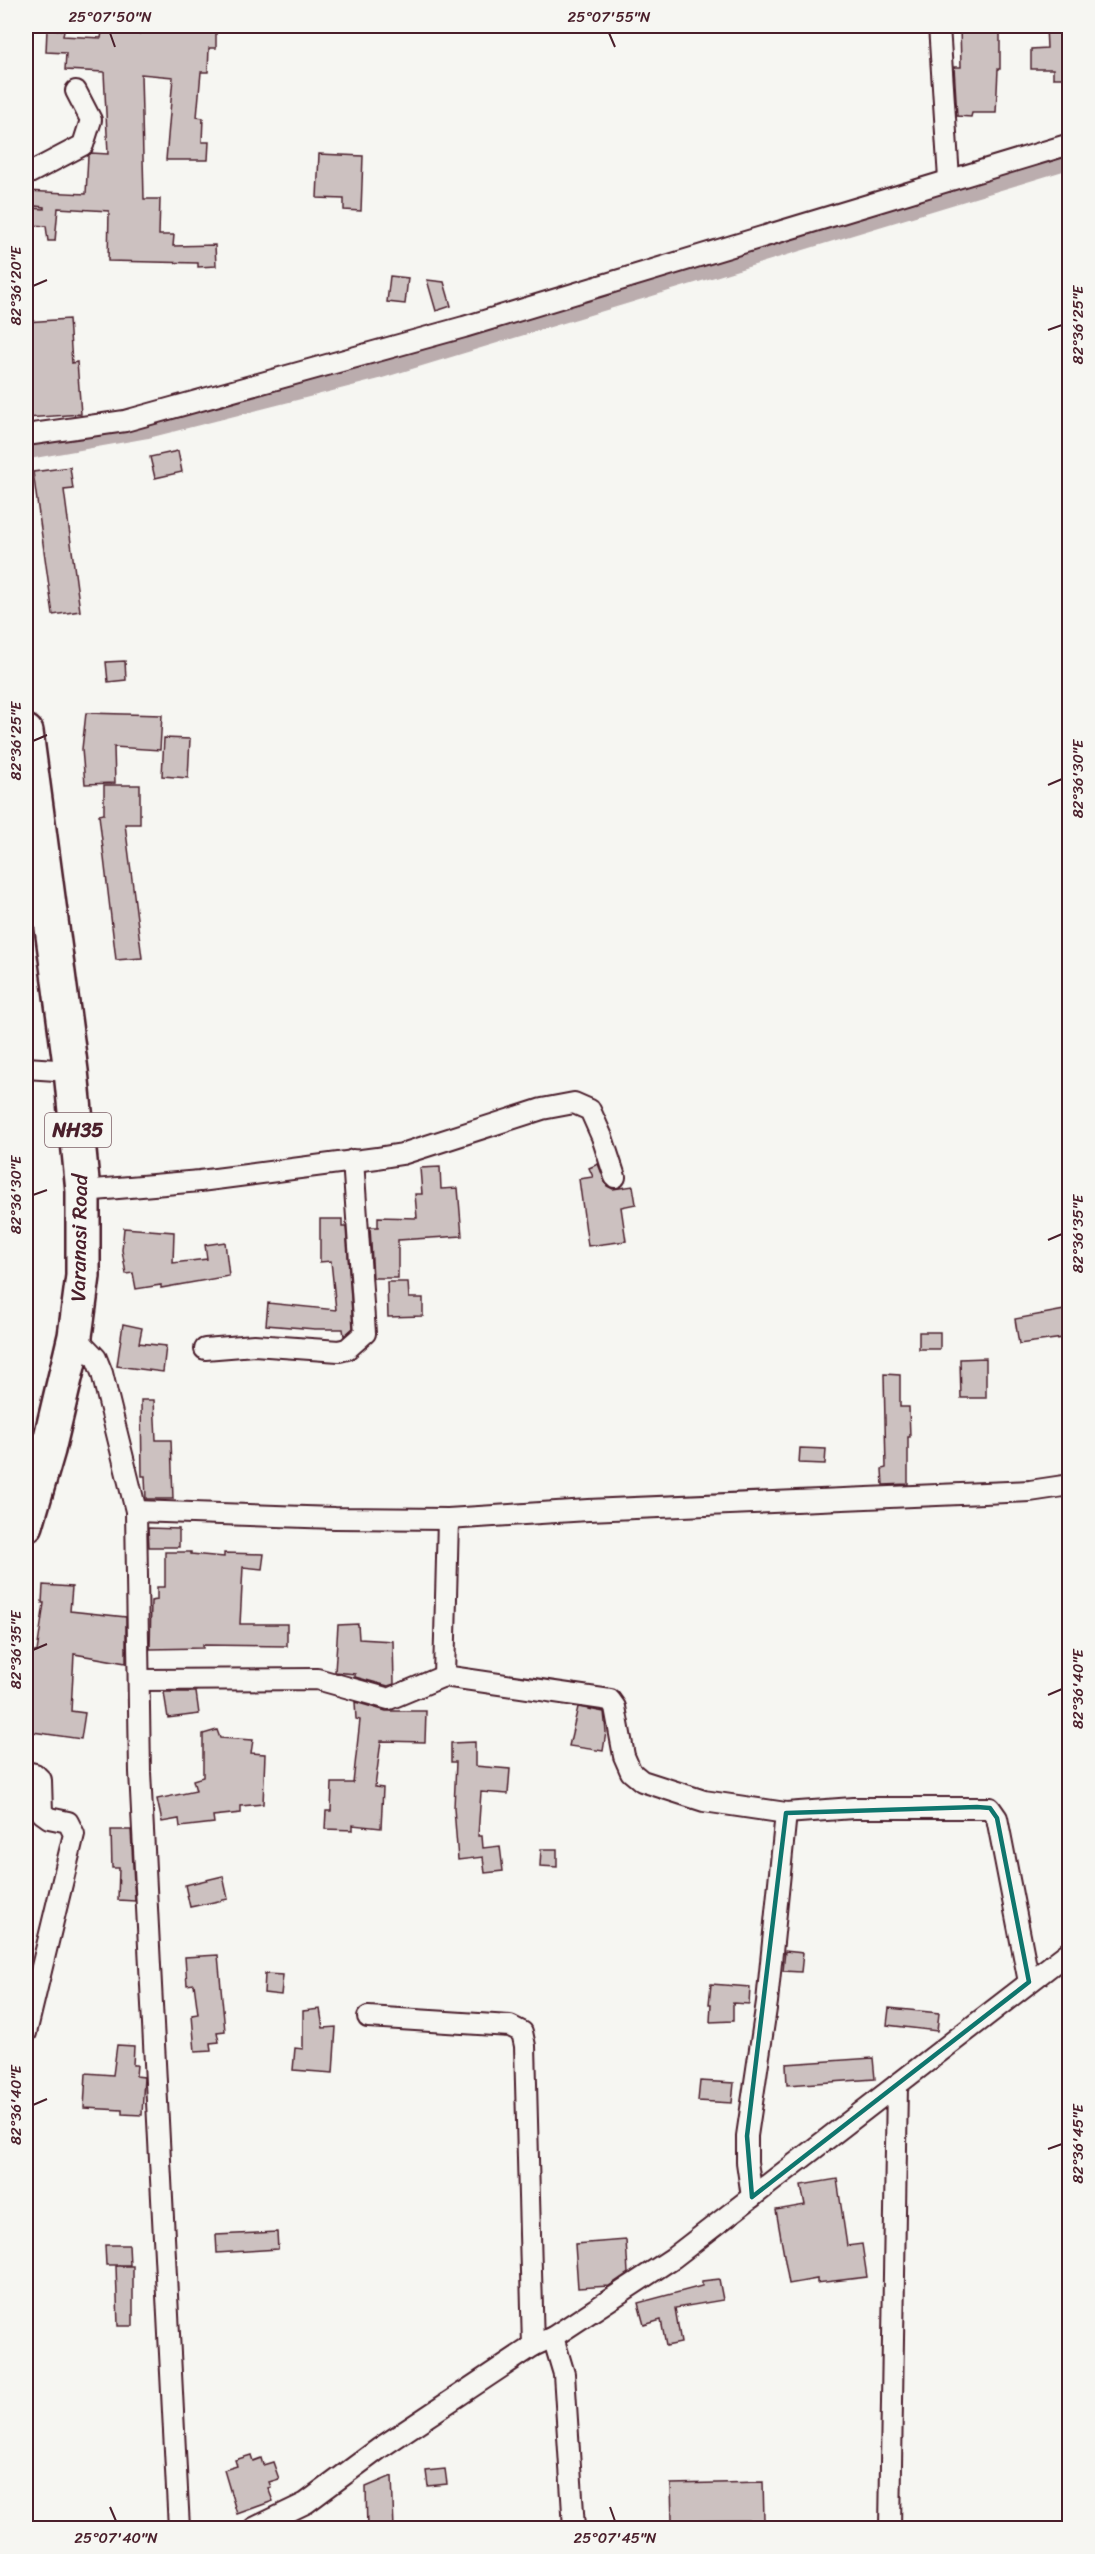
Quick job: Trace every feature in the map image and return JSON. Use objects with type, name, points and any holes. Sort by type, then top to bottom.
[{"type":"highway","name":"Varanasi Road","points":[[26,732],[71,1071],[83,1191],[83,1276],[75,1336],[37,1450],[26,1525]]},
{"type":"street","points":[[939,26],[949,179]]},
{"type":"street","points":[[26,175],[83,145],[91,120],[76,91]]},
{"type":"street","points":[[26,435],[125,422],[204,400],[464,327],[1070,144]]},
{"type":"street","points":[[26,1068],[71,1071]]},
{"type":"street","points":[[83,1191],[200,1181],[402,1154],[542,1109],[574,1103],[590,1110],[602,1137],[615,1177]]},
{"type":"street","points":[[205,1349],[254,1345],[339,1351],[346,1349],[365,1334],[353,1160]]},
{"type":"street","points":[[75,1336],[96,1358],[102,1373],[136,1511],[140,1772],[179,2529]]},
{"type":"street","points":[[136,1511],[335,1518],[447,1519],[588,1510],[1030,1491],[1070,1485]]},
{"type":"street","points":[[444,1676],[447,1519]]},
{"type":"street","points":[[140,1680],[317,1679],[388,1699],[444,1676],[610,1700],[615,1707],[626,1764],[631,1772],[642,1781],[704,1801],[786,1813],[853,1808],[990,1808],[997,1818],[1029,1982]]},
{"type":"street","points":[[26,1772],[35,1774],[41,1779],[42,1813],[49,1818],[68,1822],[74,1834],[26,2033]]},
{"type":"street","points":[[752,2197],[747,2162],[747,2136],[767,2002],[786,1813]]},
{"type":"street","points":[[254,2529],[306,2503],[380,2448],[533,2346],[553,2337],[673,2258],[1070,1951]]},
{"type":"street","points":[[368,2017],[510,2026],[522,2032],[525,2046],[533,2346]]},
{"type":"street","points":[[890,2529],[897,2085]]},
{"type":"street","points":[[553,2337],[564,2374],[574,2529]]},
{"type":"highlighted area","points":[[990,1808],[997,1818],[1029,1982],[752,2197],[747,2136],[786,1813]]},
{"type":"building","points":[[139,26],[216,26],[216,48],[209,48],[208,72],[201,72],[197,117],[203,118],[202,142],[209,142],[208,160],[166,160],[173,77],[141,74],[144,199],[160,199],[159,235],[174,235],[173,246],[215,245],[216,266],[198,267],[198,263],[108,261],[109,211],[58,208],[55,241],[48,241],[46,226],[29,225],[30,208],[44,209],[44,207],[26,205],[26,191],[86,194],[88,156],[91,153],[108,154],[104,72],[65,70],[66,53],[46,52],[47,29],[64,30],[63,36],[101,38],[102,32],[139,34]]},
{"type":"building","points":[[960,26],[1000,26],[1000,69],[998,69],[996,113],[972,113],[971,117],[957,116],[954,67],[961,67]]},
{"type":"building","points":[[1046,26],[1070,26],[1068,78],[1053,78],[1053,69],[1031,69],[1031,49],[1047,48]]},
{"type":"building","points":[[319,154],[363,156],[361,211],[344,210],[344,199],[317,198]]},
{"type":"building","points":[[390,276],[408,278],[405,304],[387,302]]},
{"type":"building","points":[[427,280],[444,282],[451,306],[436,311]]},
{"type":"building","points":[[69,319],[72,363],[77,362],[81,414],[26,418],[26,322]]},
{"type":"building","points":[[178,451],[182,472],[155,478],[150,457]]},
{"type":"building","points":[[70,467],[73,489],[64,490],[80,611],[53,615],[33,472]]},
{"type":"building","points":[[125,661],[126,680],[108,682],[106,662]]},
{"type":"building","points":[[86,713],[162,715],[160,750],[114,747],[115,783],[85,784],[82,749]]},
{"type":"building","points":[[164,738],[190,739],[188,778],[162,776]]},
{"type":"building","points":[[104,785],[140,785],[140,824],[125,824],[142,958],[116,960],[99,815],[104,814]]},
{"type":"building","points":[[598,1164],[607,1186],[613,1189],[633,1186],[636,1204],[621,1207],[626,1241],[588,1246],[579,1179],[593,1177],[589,1168]]},
{"type":"building","points":[[440,1167],[441,1189],[458,1188],[462,1236],[398,1240],[398,1278],[373,1278],[370,1227],[378,1227],[378,1217],[417,1218],[415,1194],[422,1194],[420,1168]]},
{"type":"building","points":[[320,1219],[342,1219],[342,1227],[346,1227],[353,1328],[344,1336],[343,1329],[266,1325],[268,1303],[336,1310],[331,1261],[320,1262]]},
{"type":"building","points":[[124,1228],[174,1232],[173,1263],[207,1259],[205,1245],[225,1242],[229,1276],[161,1288],[161,1285],[136,1289],[133,1273],[126,1274],[122,1250]]},
{"type":"building","points":[[387,1282],[408,1282],[409,1298],[423,1298],[423,1316],[388,1317]]},
{"type":"building","points":[[1070,1309],[1070,1337],[1019,1344],[1015,1319]]},
{"type":"building","points":[[123,1324],[142,1328],[139,1343],[166,1346],[163,1372],[117,1366]]},
{"type":"building","points":[[919,1332],[940,1332],[940,1349],[919,1349]]},
{"type":"building","points":[[986,1358],[986,1398],[961,1398],[960,1359]]},
{"type":"building","points":[[884,1374],[900,1375],[900,1407],[909,1407],[908,1484],[883,1485],[882,1469],[886,1468]]},
{"type":"building","points":[[141,1400],[154,1400],[156,1440],[171,1440],[173,1499],[146,1499],[145,1476],[142,1476]]},
{"type":"building","points":[[800,1448],[826,1449],[825,1464],[799,1463]]},
{"type":"building","points":[[148,1528],[179,1529],[179,1547],[149,1547]]},
{"type":"building","points":[[165,1552],[191,1552],[191,1554],[224,1557],[224,1553],[264,1554],[262,1569],[243,1567],[240,1624],[287,1624],[287,1646],[203,1645],[203,1648],[150,1649],[151,1601],[157,1600],[157,1587],[165,1587]]},
{"type":"building","points":[[43,1585],[72,1587],[70,1611],[126,1617],[126,1663],[74,1654],[71,1711],[85,1713],[81,1739],[26,1731],[26,1681],[29,1651],[37,1652],[44,1603],[42,1603]]},
{"type":"building","points":[[358,1624],[359,1639],[393,1641],[394,1684],[388,1686],[355,1677],[355,1674],[335,1672],[338,1625]]},
{"type":"building","points":[[164,1692],[196,1692],[199,1714],[168,1718]]},
{"type":"building","points":[[355,1702],[386,1711],[426,1711],[425,1742],[381,1741],[375,1787],[383,1788],[381,1828],[353,1825],[353,1830],[325,1829],[326,1811],[331,1811],[332,1783],[353,1783],[360,1720],[356,1719]]},
{"type":"building","points":[[578,1707],[604,1712],[606,1732],[603,1751],[569,1746]]},
{"type":"building","points":[[217,1730],[220,1738],[253,1740],[251,1753],[265,1754],[263,1804],[241,1806],[241,1813],[213,1816],[214,1823],[180,1827],[179,1819],[162,1822],[157,1799],[196,1791],[193,1780],[203,1777],[203,1734]]},
{"type":"building","points":[[475,1742],[475,1766],[510,1769],[508,1794],[481,1792],[478,1836],[482,1836],[483,1848],[500,1846],[503,1871],[485,1873],[483,1857],[458,1860],[454,1808],[456,1762],[451,1762],[451,1743]]},
{"type":"building","points":[[111,1830],[131,1830],[135,1901],[118,1900],[119,1868],[112,1868]]},
{"type":"building","points":[[541,1849],[557,1849],[557,1867],[540,1866]]},
{"type":"building","points":[[223,1876],[228,1899],[190,1907],[185,1885]]},
{"type":"building","points":[[785,1951],[803,1953],[801,1972],[783,1971]]},
{"type":"building","points":[[218,1955],[225,2031],[217,2032],[219,2042],[210,2043],[211,2051],[195,2052],[192,2015],[198,2014],[194,1984],[187,1985],[185,1957]]},
{"type":"building","points":[[265,1974],[283,1975],[281,1995],[264,1993]]},
{"type":"building","points":[[711,1984],[750,1987],[749,2004],[733,2003],[733,2021],[710,2022]]},
{"type":"building","points":[[889,2008],[939,2013],[937,2031],[887,2025]]},
{"type":"building","points":[[320,2009],[323,2028],[336,2027],[333,2073],[293,2070],[295,2048],[303,2049],[303,2011]]},
{"type":"building","points":[[117,2045],[134,2046],[133,2065],[137,2065],[136,2076],[144,2077],[142,2115],[122,2114],[122,2110],[84,2108],[86,2073],[113,2075]]},
{"type":"building","points":[[873,2058],[875,2079],[787,2085],[786,2064]]},
{"type":"building","points":[[700,2081],[734,2083],[732,2103],[698,2101]]},
{"type":"building","points":[[837,2179],[847,2246],[862,2244],[867,2277],[817,2283],[817,2279],[789,2284],[776,2210],[805,2205],[801,2185]]},
{"type":"building","points":[[277,2232],[278,2249],[217,2253],[216,2235]]},
{"type":"building","points":[[626,2240],[628,2273],[609,2286],[578,2288],[575,2244]]},
{"type":"building","points":[[105,2245],[129,2245],[130,2265],[106,2265]]},
{"type":"building","points":[[116,2266],[133,2266],[133,2326],[118,2326]]},
{"type":"building","points":[[719,2279],[723,2300],[675,2308],[681,2343],[666,2346],[661,2320],[644,2325],[638,2303],[702,2286],[702,2281]]},
{"type":"building","points":[[251,2455],[253,2461],[261,2458],[263,2465],[273,2462],[279,2479],[269,2482],[271,2487],[268,2488],[273,2501],[237,2514],[224,2470],[237,2466],[235,2460]]},
{"type":"building","points":[[445,2469],[447,2484],[428,2486],[426,2471]]},
{"type":"building","points":[[392,2476],[394,2529],[367,2529],[366,2487]]},
{"type":"building","points":[[763,2482],[764,2520],[672,2521],[671,2484]]},
{"type":"waterway","points":[[26,449],[145,428],[376,369],[1070,158]]}]
